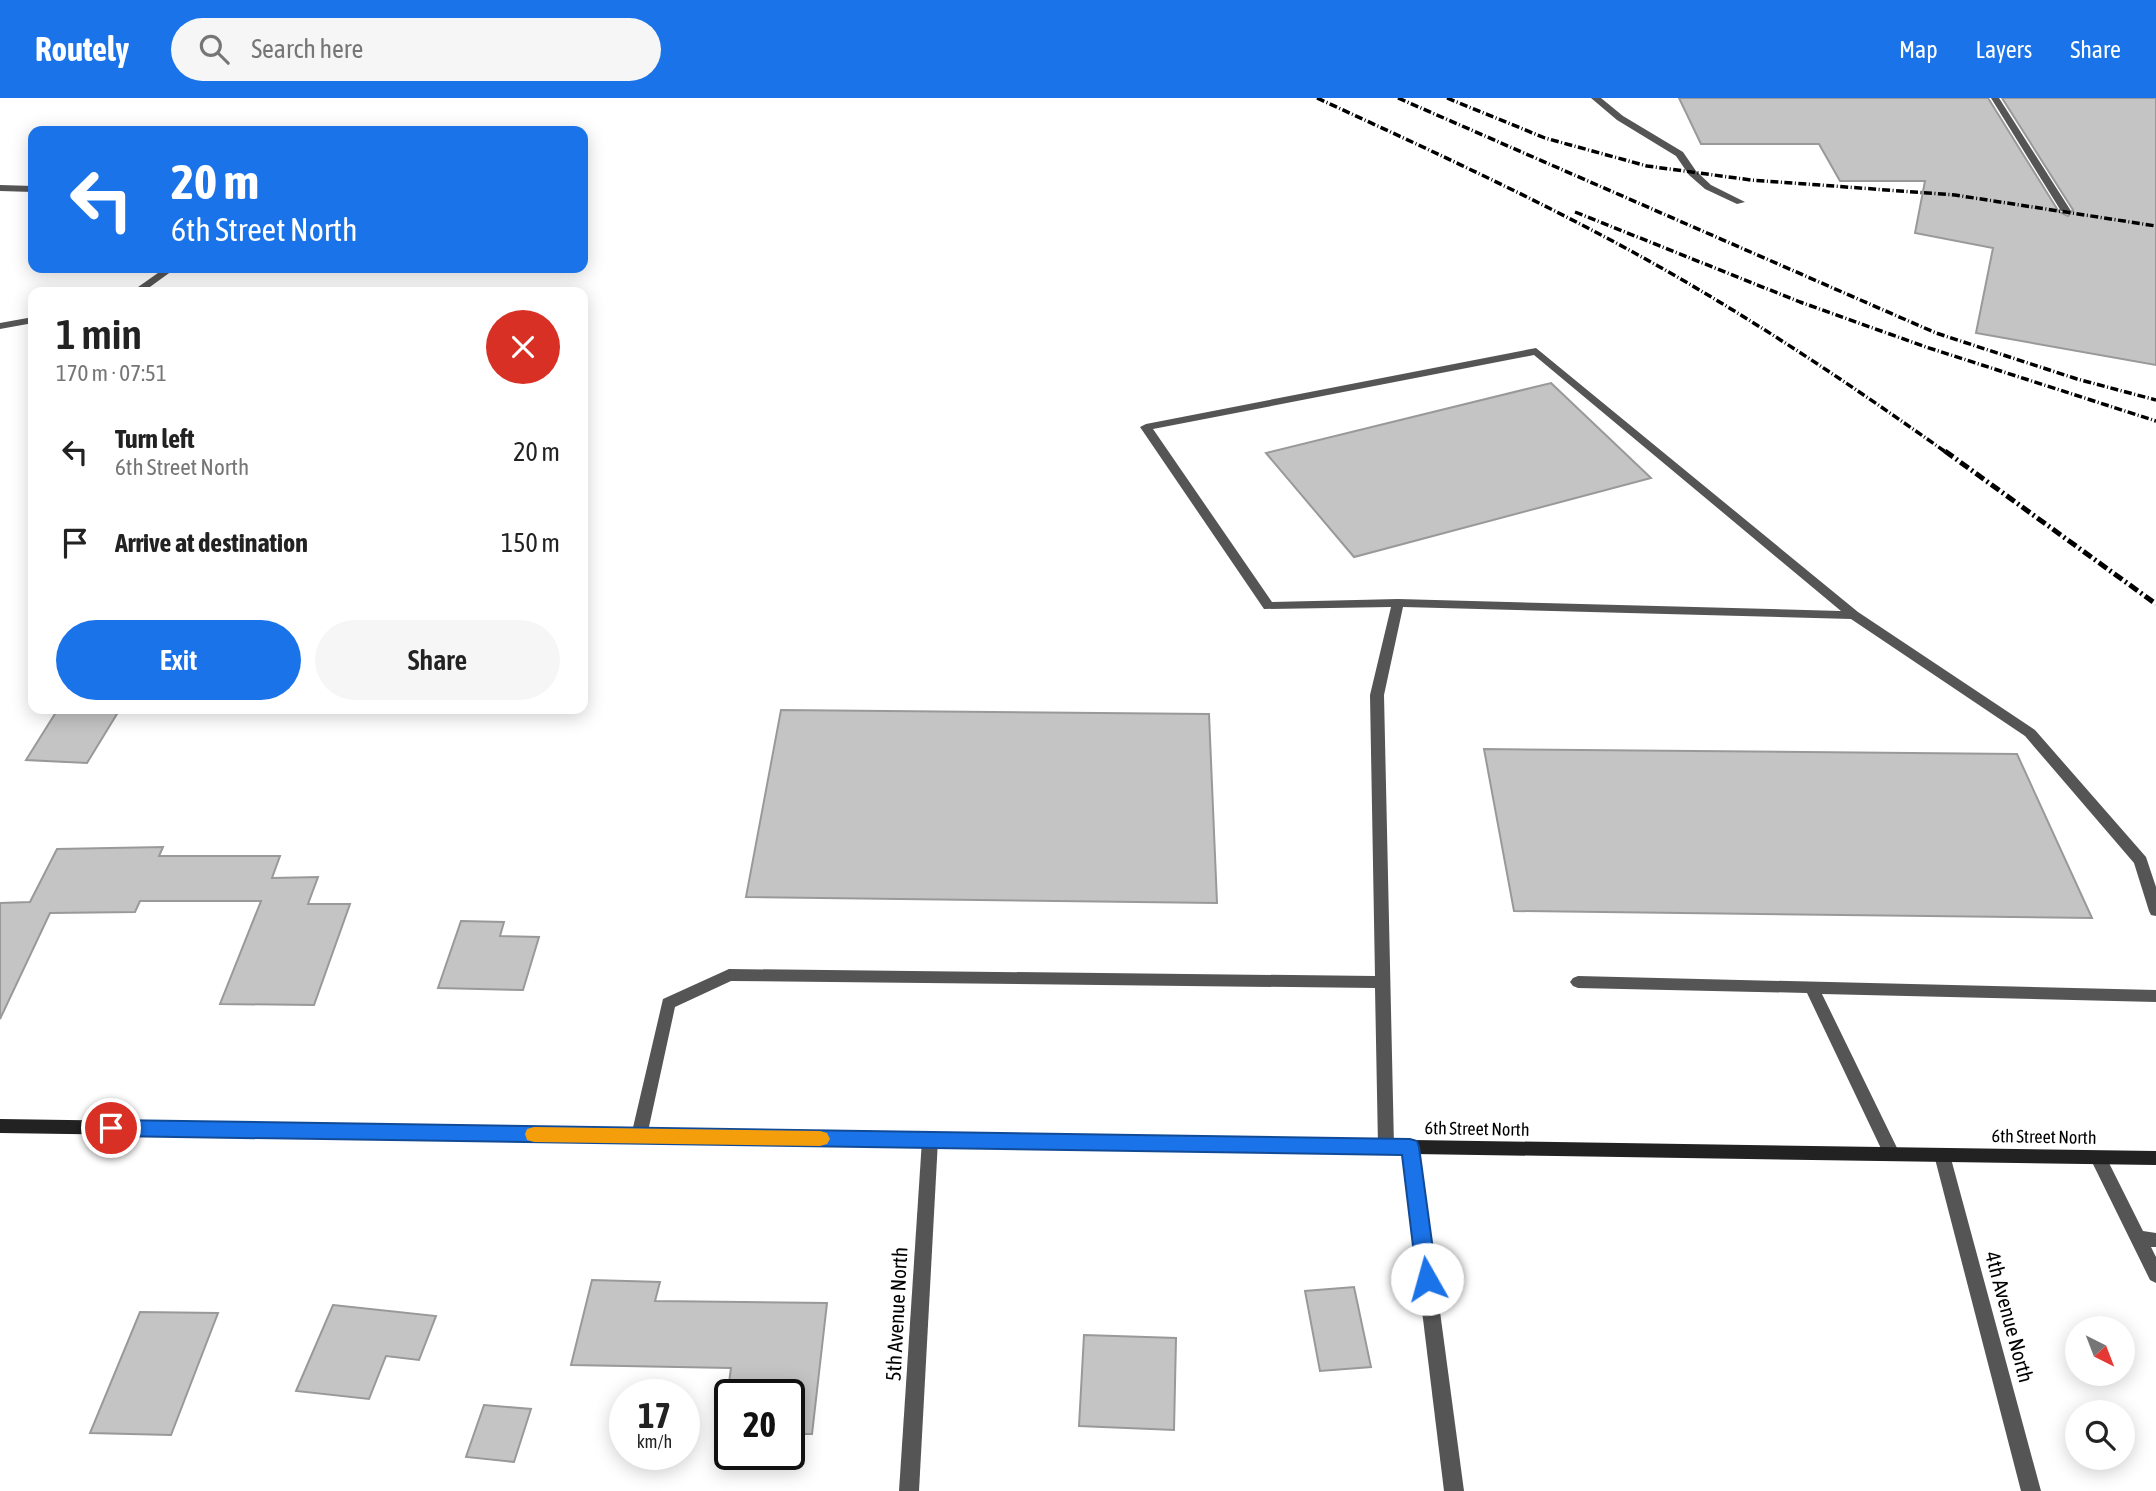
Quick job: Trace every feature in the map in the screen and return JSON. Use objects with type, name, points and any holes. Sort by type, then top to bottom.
[{"type":"street","points":[[1595,98],[1620,118],[1680,154],[1692,173],[1708,187],[1740,202]]},
{"type":"street","points":[[1995,98],[2066,211]]},
{"type":"street","points":[[0,188],[28,189]]},
{"type":"street","points":[[143,287],[164,273]]},
{"type":"street","points":[[0,326],[28,321]]},
{"type":"street","points":[[1854,615],[1398,603],[1268,606],[1146,427],[1536,351],[1854,615],[2030,733],[2141,861],[2156,911]]},
{"type":"street","points":[[1386,1146],[1377,695],[1398,603]]},
{"type":"street","points":[[639,1136],[668,1003],[729,975],[1382,982]]},
{"type":"street","points":[[1578,982],[2156,996]]},
{"type":"street","points":[[1811,986],[1892,1154]]},
{"type":"street","name":"6th Street North","points":[[0,1126],[2156,1158]]},
{"type":"street","name":"5th Avenue North","points":[[909,1491],[930,1140]]},
{"type":"street","points":[[1410,1147],[1454,1491]]},
{"type":"street","name":"4th Avenue North","points":[[1942,1155],[2031,1491]]},
{"type":"street","points":[[2098,1157],[2156,1275]]},
{"type":"street","points":[[2137,1238],[2156,1240]]},
{"type":"building","points":[[1679,98],[1988,98],[2059,212],[2068,216],[2073,210],[2002,98],[2156,98],[2156,365],[1976,333],[1993,248],[1915,233],[1925,181],[1840,181],[1819,144],[1701,144]]},
{"type":"building","points":[[1551,383],[1651,478],[1354,557],[1266,453]]},
{"type":"building","points":[[781,710],[1209,714],[1217,903],[746,897]]},
{"type":"building","points":[[55,714],[117,714],[87,763],[26,760]]},
{"type":"building","points":[[1484,749],[2017,754],[2092,918],[1514,911]]},
{"type":"building","points":[[163,847],[159,856],[280,856],[272,878],[318,877],[308,904],[350,904],[314,1005],[220,1004],[261,901],[140,901],[135,912],[50,913],[0,1019],[0,903],[30,902],[57,849]]},
{"type":"building","points":[[461,921],[504,922],[500,936],[539,937],[523,990],[438,988]]},
{"type":"building","points":[[592,1280],[660,1282],[655,1301],[827,1303],[812,1434],[805,1434],[805,1379],[730,1379],[731,1368],[571,1365]]},
{"type":"building","points":[[1354,1287],[1371,1367],[1320,1371],[1305,1291]]},
{"type":"building","points":[[333,1305],[436,1316],[419,1360],[386,1356],[369,1399],[296,1391]]},
{"type":"building","points":[[140,1312],[218,1313],[171,1435],[90,1433]]},
{"type":"building","points":[[1084,1335],[1176,1338],[1174,1430],[1079,1426]]},
{"type":"building","points":[[484,1405],[531,1409],[514,1462],[466,1457]]},
{"type":"railway","points":[[1317,98],[1532,200],[1658,266],[1806,356],[1947,453]]},
{"type":"railway","points":[[1398,98],[1936,333],[2077,379],[2156,400]]},
{"type":"railway","points":[[1447,98],[1545,138],[1647,166],[1751,180],[1955,195],[2156,226]]},
{"type":"railway","points":[[1575,212],[1800,302],[1926,347],[2156,421]]},
{"type":"railway","points":[[1945,451],[2156,604]]},
{"type":"slow traffic","points":[[534,1134],[820,1139]]},
{"type":"route","points":[[111,1128],[1410,1147],[1427,1279]]}]
